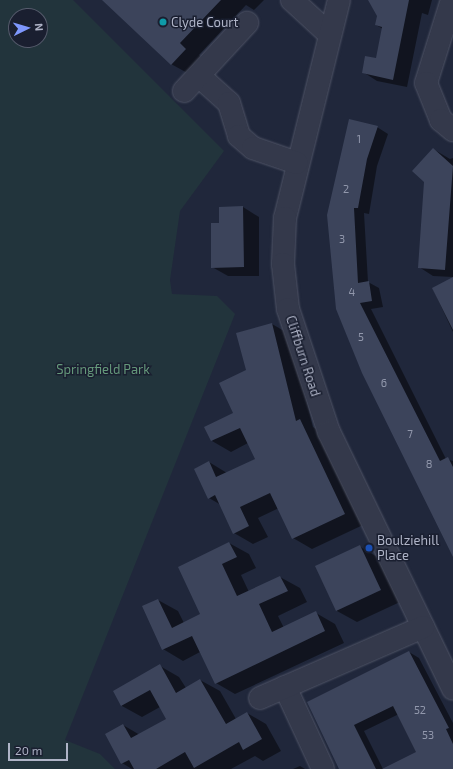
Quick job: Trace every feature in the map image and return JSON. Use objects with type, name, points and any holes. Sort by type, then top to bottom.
[{"type":"street","points":[[292,0],[328,33]]},
{"type":"street","name":"Cliffburn Road","points":[[339,0],[328,33],[284,218],[283,264],[295,338],[328,432],[453,689]]},
{"type":"street","points":[[452,0],[426,83],[441,120],[453,130]]},
{"type":"street","points":[[184,91],[247,23]]},
{"type":"street","points":[[199,76],[229,103],[238,136],[253,148],[297,164]]},
{"type":"street","points":[[260,698],[423,627]]},
{"type":"street","points":[[285,687],[323,769]]},
{"type":"green space","name":"Springfield Park","points":[[0,0],[73,0],[224,151],[180,211],[170,280],[172,294],[217,296],[235,314],[65,740],[100,754],[115,769],[0,769]]},
{"type":"building","name":"Clyde Court","points":[[102,0],[221,0],[180,43],[186,49],[171,65]]},
{"type":"building","points":[[368,0],[409,0],[393,80],[362,73],[365,56],[376,58],[382,27],[375,25],[377,16]]},
{"type":"building","points":[[349,119],[378,126],[367,159],[358,208],[354,208],[358,283],[369,281],[372,301],[360,303],[440,461],[448,457],[453,467],[453,557],[362,373],[336,309],[327,215]]},
{"type":"building","points":[[433,148],[453,166],[445,270],[418,268],[424,182],[412,171]]},
{"type":"building","points":[[243,206],[244,267],[211,268],[211,223],[219,223],[219,207]]},
{"type":"building","points":[[453,277],[453,330],[432,288]]},
{"type":"building","points":[[272,323],[296,421],[300,419],[345,514],[292,539],[270,493],[240,507],[249,526],[233,534],[215,495],[208,499],[194,469],[209,461],[216,477],[255,459],[240,428],[211,441],[204,427],[233,413],[219,383],[246,370],[236,333]]},
{"type":"building","points":[[229,542],[237,557],[222,564],[237,596],[280,576],[288,591],[259,604],[272,632],[316,611],[325,631],[215,684],[192,636],[162,650],[142,606],[158,599],[172,628],[200,614],[178,567]]},
{"type":"building","points":[[360,545],[381,590],[336,611],[315,566]]},
{"type":"building","points":[[409,651],[449,728],[446,729],[453,744],[453,769],[382,769],[416,752],[393,706],[354,725],[376,769],[339,769],[307,702]]},
{"type":"building","points":[[160,664],[176,693],[200,679],[226,724],[247,712],[262,739],[243,750],[239,742],[194,768],[185,752],[156,769],[134,769],[129,760],[121,764],[105,734],[123,724],[131,738],[166,719],[150,690],[121,706],[113,691]]},
{"type":"place","name":"Clyde Court","points":[[163,22]]},
{"type":"place","name":"Boulziehill Place","points":[[369,548]]}]
